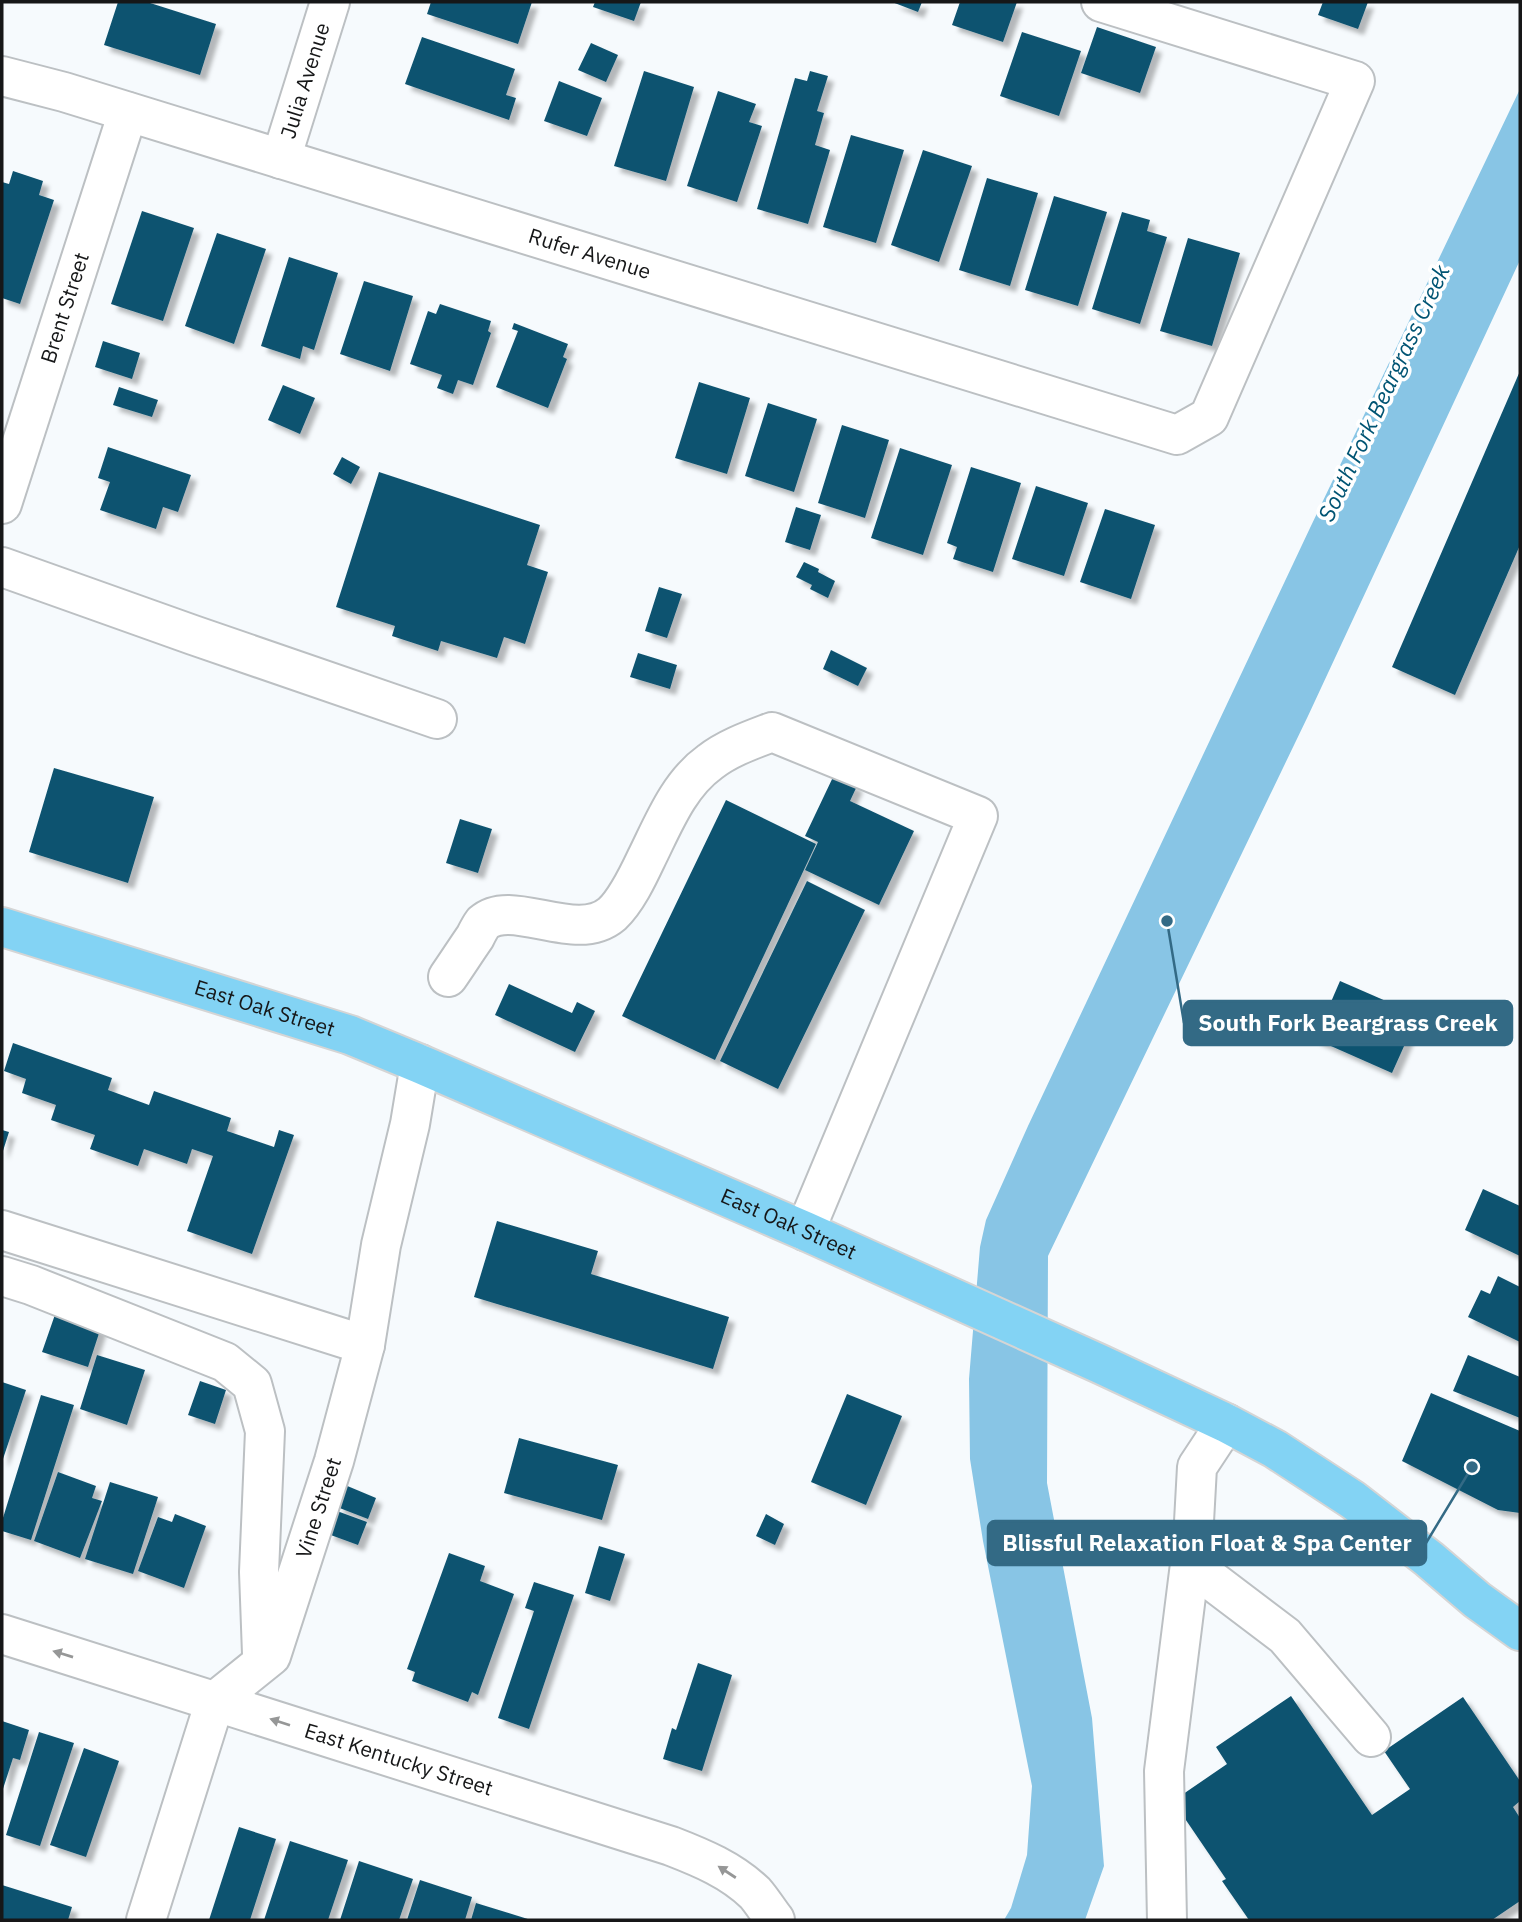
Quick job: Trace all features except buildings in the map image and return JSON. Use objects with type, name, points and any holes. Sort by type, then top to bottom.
[{"type":"main road","name":"East Oak Street","points":[[2,927],[350,1035],[805,1231],[1100,1364],[1275,1449],[1353,1500],[1477,1600],[1520,1631]]},
{"type":"street","name":"Julia Avenue","points":[[281,159],[330,2]]},
{"type":"street","name":"Rufer Avenue","points":[[2,76],[64,92],[1177,435],[1209,417],[1355,81],[1101,2]]},
{"type":"street","name":"Brent Street","points":[[2,504],[11,444],[128,113]]},
{"type":"street","points":[[2,567],[437,719]]},
{"type":"street","points":[[448,977],[484,922],[509,915],[577,925],[598,923],[613,913],[636,880],[675,801],[694,775],[727,751],[772,732],[978,816],[805,1231]]},
{"type":"street","name":"Vine Street","points":[[215,1701],[271,1656],[317,1514],[365,1345],[381,1245],[410,1124],[420,1064]]},
{"type":"street","points":[[2,1230],[365,1345]]},
{"type":"street","points":[[2,1276],[225,1362],[253,1384],[265,1431],[259,1572],[262,1663]]},
{"type":"street","points":[[1167,1920],[1164,1771],[1190,1564],[1198,1468],[1226,1423]]},
{"type":"street","points":[[1190,1564],[1285,1636],[1371,1737]]},
{"type":"street","name":"East Kentucky Street","points":[[2,1634],[671,1846],[731,1873],[756,1894],[775,1920]]},
{"type":"street","points":[[146,1920],[215,1701]]},
{"type":"water","name":"South Fork Beargrass Creek","points":[[1520,89],[1520,260],[1308,716],[1048,1256],[1047,1483],[1092,1718],[1104,1866],[1085,1920],[1004,1920],[1011,1908],[1027,1855],[1032,1786],[983,1541],[970,1459],[969,1379],[980,1247],[986,1220],[1310,528]]},
{"type":"place","name":"South Fork Beargrass Creek","points":[[1167,921]]},
{"type":"place","name":"Blissful Relaxation Float & Spa Center","points":[[1472,1467]]}]
